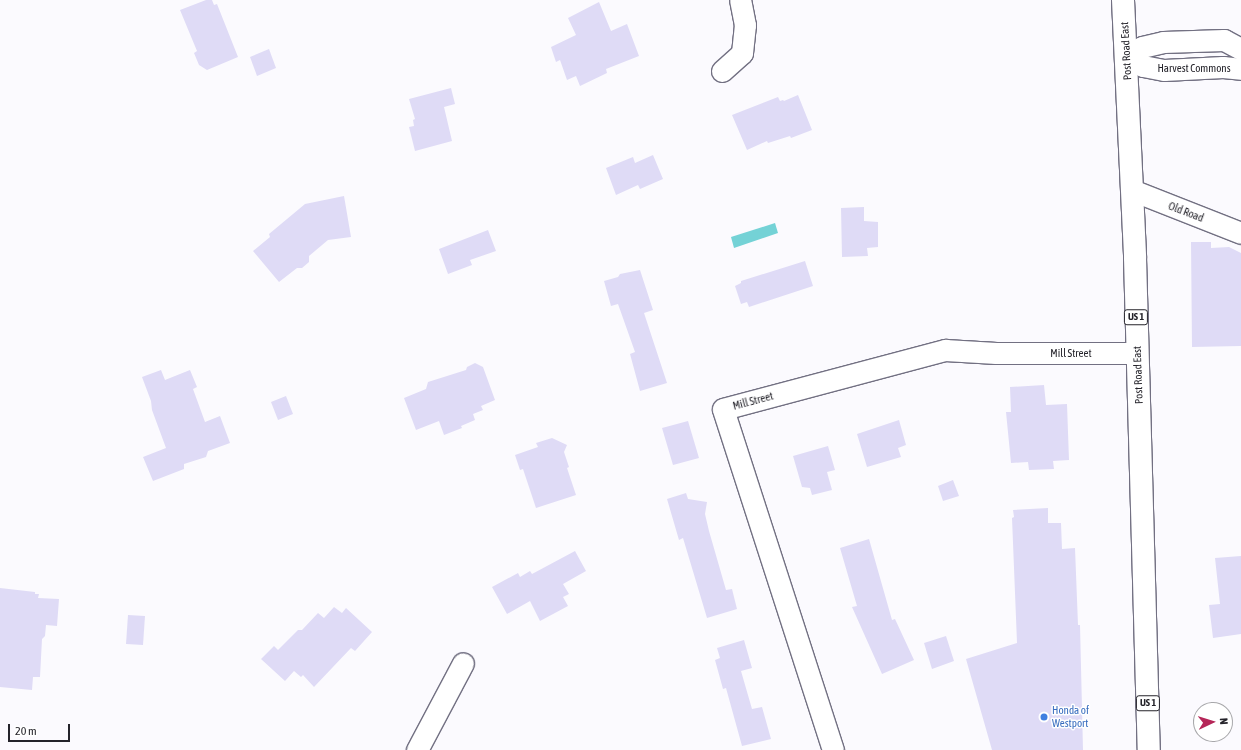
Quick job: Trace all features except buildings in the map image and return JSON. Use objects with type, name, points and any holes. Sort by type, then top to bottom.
[{"type":"main road","name":"Post Road East","points":[[1123,0],[1132,190],[1149,750]]},
{"type":"street","points":[[722,72],[742,53],[745,26],[740,0]]},
{"type":"street","name":"Harvest Commons","points":[[1126,57],[1142,47],[1163,42],[1224,40],[1241,49]]},
{"type":"street","name":"Harvest Commons","points":[[1126,57],[1143,66],[1164,70],[1223,67],[1241,69]]},
{"type":"street","name":"Old Road","points":[[1132,190],[1241,233]]},
{"type":"street","name":"Mill Street","points":[[833,750],[723,409],[945,350],[996,353],[1137,354]]},
{"type":"street","points":[[417,750],[463,663]]},
{"type":"water","points":[[775,223],[778,233],[734,248],[731,237]]},
{"type":"place","name":"Honda of Westport","points":[[1044,717]]}]
